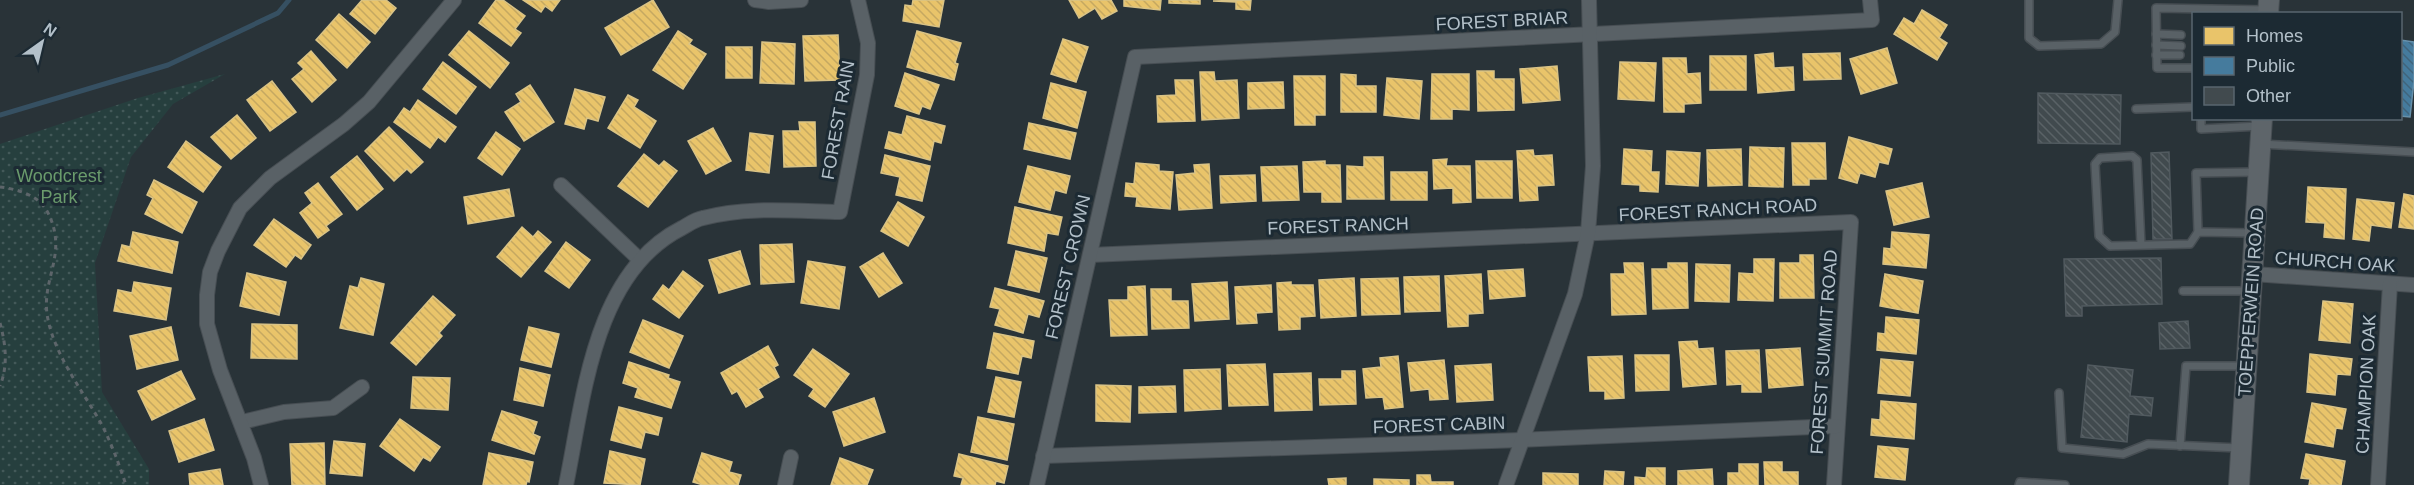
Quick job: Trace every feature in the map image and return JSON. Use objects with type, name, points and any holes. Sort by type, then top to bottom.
[{"type":"main road","name":"TOEPPERWEIN ROAD","points":[[2239,485],[2262,130]]},
{"type":"street","points":[[261,485],[242,422],[220,370],[207,324],[210,272],[228,228],[240,208],[270,178],[344,124],[369,102],[454,0]]},
{"type":"street","points":[[754,0],[769,2],[801,0]]},
{"type":"street","name":"FOREST RAIN","points":[[640,260],[673,232],[701,218],[751,210],[840,212],[867,75],[868,43],[858,0]]},
{"type":"street","points":[[1506,485],[1575,294],[1588,233],[1593,166],[1589,0]]},
{"type":"street","name":"FOREST BRIAR","points":[[1135,57],[1872,20],[1870,0]]},
{"type":"street","name":"FOREST CROWN","points":[[1037,485],[1135,57]]},
{"type":"street","points":[[561,185],[640,260],[609,309],[597,338],[566,485]]},
{"type":"street","name":"FOREST RANCH ROAD","points":[[1588,233],[1851,222]]},
{"type":"street","name":"FOREST SUMMIT ROAD","points":[[1834,485],[1851,222]]},
{"type":"street","name":"FOREST RANCH","points":[[1090,255],[1588,233]]},
{"type":"street","name":"CHURCH OAK","points":[[2253,283],[2414,285]]},
{"type":"street","name":"CHAMPION OAK","points":[[2378,485],[2390,284]]},
{"type":"street","points":[[242,422],[284,412],[333,408],[362,387]]},
{"type":"street","name":"FOREST CABIN","points":[[1042,456],[1521,440],[1837,426]]},
{"type":"street","points":[[784,485],[791,457]]},
{"type":"lane","points":[[2029,0],[2029,38],[2039,46],[2101,44],[2115,32],[2118,0]]},
{"type":"lane","points":[[2192,68],[2157,68],[2156,8],[2230,12],[2269,8]]},
{"type":"lane","points":[[2156,34],[2181,35]]},
{"type":"lane","points":[[2156,45],[2181,46]]},
{"type":"lane","points":[[2156,55],[2180,55]]},
{"type":"lane","points":[[2136,109],[2192,107]]},
{"type":"lane","points":[[2201,120],[2201,129],[2262,130],[2414,152]]},
{"type":"lane","points":[[2141,245],[2137,160],[2132,156],[2100,158],[2095,164],[2099,236],[2110,246],[2190,244],[2198,232],[2196,173],[2259,172]]},
{"type":"lane","points":[[2198,232],[2256,233]]},
{"type":"lane","points":[[2183,291],[2253,283]]},
{"type":"lane","points":[[2180,446],[2186,366],[2247,366]]},
{"type":"lane","points":[[2059,393],[2062,448],[2123,454],[2148,444],[2242,448]]},
{"type":"lane","points":[[2019,485],[2020,482],[2065,485]]},
{"type":"path","points":[[0,187],[15,189],[34,198],[46,209],[53,225],[57,252],[47,292],[47,315],[58,350],[107,436],[126,485]]},
{"type":"path","points":[[0,323],[5,341],[5,373],[0,386]]},
{"type":"green space","name":"Woodcrest Park","points":[[225,74],[173,104],[131,157],[95,263],[102,392],[149,469],[149,485],[0,485],[0,144],[138,98]]},
{"type":"building: Homes","points":[[362,0],[386,0],[396,8],[375,34],[350,14]]},
{"type":"building: Homes","points":[[496,0],[503,0],[525,16],[515,29],[521,33],[511,46],[479,23]]},
{"type":"building: Homes","points":[[523,0],[560,0],[552,11],[545,6],[541,12]]},
{"type":"building: Homes","points":[[653,0],[669,27],[621,55],[605,28]]},
{"type":"building: Homes","points":[[913,0],[944,0],[939,27],[903,21],[905,5],[912,6]]},
{"type":"building: Homes","points":[[1069,0],[1111,0],[1117,11],[1102,19],[1095,8],[1079,18]]},
{"type":"building: Homes","points":[[1124,0],[1161,0],[1160,10],[1124,6]]},
{"type":"building: Homes","points":[[1169,0],[1200,0],[1200,4],[1169,3]]},
{"type":"building: Homes","points":[[1251,0],[1250,10],[1236,9],[1236,2],[1213,1]]},
{"type":"building: Homes","points":[[1922,10],[1947,25],[1939,38],[1947,43],[1937,60],[1894,34],[1904,18],[1914,24]]},
{"type":"building: Homes","points":[[339,14],[370,42],[347,68],[316,40]]},
{"type":"building: Homes","points":[[469,31],[509,63],[490,88],[449,55]]},
{"type":"building: Homes","points":[[678,31],[692,40],[689,44],[706,54],[683,89],[653,70]]},
{"type":"building: Homes","points":[[917,31],[961,43],[955,63],[958,64],[954,80],[907,67]]},
{"type":"building: Homes","points":[[838,35],[840,80],[805,81],[803,36]]},
{"type":"building: Homes","points":[[1063,39],[1088,47],[1076,82],[1051,74]]},
{"type":"building: Homes","points":[[762,42],[795,44],[794,84],[760,83]]},
{"type":"building: Homes","points":[[726,47],[752,47],[752,78],[726,78]]},
{"type":"building: Homes","points":[[1887,48],[1897,83],[1861,94],[1850,59]]},
{"type":"building: Homes","points":[[311,51],[336,80],[312,102],[292,79],[304,69],[298,63]]},
{"type":"building: Homes","points":[[1773,53],[1774,68],[1793,67],[1794,90],[1758,93],[1755,55]]},
{"type":"building: Homes","points":[[1840,53],[1841,79],[1804,80],[1803,54]]},
{"type":"building: Homes","points":[[1710,56],[1746,56],[1746,90],[1710,90]]},
{"type":"building: Homes","points":[[1663,58],[1686,58],[1687,74],[1700,73],[1701,103],[1684,104],[1684,112],[1664,112]]},
{"type":"building: Homes","points":[[443,62],[476,87],[456,114],[423,89]]},
{"type":"building: Homes","points":[[1620,62],[1656,63],[1654,101],[1618,99]]},
{"type":"building: Homes","points":[[1557,66],[1560,100],[1523,103],[1520,69]]},
{"type":"building: Homes","points":[[1477,71],[1494,71],[1494,79],[1514,79],[1514,110],[1478,111]]},
{"type":"building: Homes","points":[[1200,72],[1214,72],[1215,81],[1237,80],[1239,118],[1202,120]]},
{"type":"building: Homes","points":[[905,73],[939,85],[930,109],[922,106],[919,114],[895,106]]},
{"type":"building: Homes","points":[[1341,74],[1356,75],[1356,86],[1376,86],[1376,112],[1341,112]]},
{"type":"building: Homes","points":[[1432,74],[1469,74],[1469,110],[1452,109],[1452,119],[1431,119]]},
{"type":"building: Homes","points":[[1294,76],[1325,76],[1325,115],[1315,115],[1315,125],[1295,125]]},
{"type":"building: Homes","points":[[1387,78],[1422,81],[1419,119],[1384,115]]},
{"type":"building: Homes","points":[[1175,80],[1193,80],[1195,121],[1158,122],[1157,96],[1176,95]]},
{"type":"building: Homes","points":[[272,81],[296,112],[270,131],[247,100]]},
{"type":"building: Homes","points":[[1283,82],[1284,108],[1248,109],[1248,83]]},
{"type":"building: Homes","points":[[1051,83],[1086,92],[1077,128],[1043,118]]},
{"type":"building: Homes","points":[[530,85],[554,122],[524,141],[505,112],[521,102],[516,94]]},
{"type":"building: Homes","points":[[575,89],[605,97],[598,121],[587,118],[584,129],[565,124]]},
{"type":"building: Homes","points":[[628,95],[638,100],[634,107],[656,121],[640,148],[608,128]]},
{"type":"building: Homes","points":[[418,100],[456,127],[445,142],[438,137],[430,148],[394,122],[404,108],[410,112]]},
{"type":"building: Homes","points":[[237,115],[256,138],[231,159],[211,137]]},
{"type":"building: Homes","points":[[907,116],[945,126],[941,143],[934,141],[930,160],[885,148],[889,132],[902,135]]},
{"type":"building: Homes","points":[[799,122],[815,122],[816,166],[784,167],[783,131],[800,131]]},
{"type":"building: Homes","points":[[1029,123],[1076,133],[1070,159],[1024,149]]},
{"type":"building: Homes","points":[[389,127],[423,162],[411,173],[407,169],[394,181],[365,151]]},
{"type":"building: Homes","points":[[713,128],[731,161],[706,174],[688,141]]},
{"type":"building: Homes","points":[[496,132],[520,149],[502,175],[478,158]]},
{"type":"building: Homes","points":[[750,133],[773,136],[769,173],[746,170]]},
{"type":"building: Homes","points":[[1849,137],[1892,149],[1888,164],[1879,162],[1875,177],[1860,173],[1857,183],[1839,178]]},
{"type":"building: Homes","points":[[186,141],[221,167],[203,192],[168,167]]},
{"type":"building: Homes","points":[[1792,143],[1825,143],[1826,179],[1809,179],[1809,185],[1793,185]]},
{"type":"building: Homes","points":[[1750,147],[1784,148],[1783,187],[1749,186]]},
{"type":"building: Homes","points":[[1624,149],[1652,151],[1651,172],[1659,172],[1658,192],[1640,191],[1640,185],[1622,184]]},
{"type":"building: Homes","points":[[1741,149],[1742,185],[1708,186],[1707,150]]},
{"type":"building: Homes","points":[[1533,150],[1534,156],[1552,155],[1554,185],[1537,186],[1538,200],[1520,201],[1517,151]]},
{"type":"building: Homes","points":[[1667,151],[1700,153],[1698,186],[1666,184]]},
{"type":"building: Homes","points":[[644,154],[659,166],[664,161],[677,171],[648,207],[618,186]]},
{"type":"building: Homes","points":[[885,155],[930,166],[922,201],[896,195],[900,177],[881,173]]},
{"type":"building: Homes","points":[[357,156],[383,189],[357,210],[331,177]]},
{"type":"building: Homes","points":[[1364,157],[1383,157],[1384,199],[1347,199],[1347,166],[1364,167]]},
{"type":"building: Homes","points":[[1447,159],[1446,166],[1470,166],[1471,202],[1453,203],[1453,188],[1434,189],[1433,160]]},
{"type":"building: Homes","points":[[1325,161],[1325,165],[1340,165],[1341,202],[1322,202],[1322,192],[1304,192],[1303,162]]},
{"type":"building: Homes","points":[[1476,161],[1512,161],[1512,198],[1477,198]]},
{"type":"building: Homes","points":[[1136,163],[1159,165],[1159,171],[1173,172],[1170,209],[1136,206],[1137,197],[1125,196],[1126,183],[1134,184]]},
{"type":"building: Homes","points":[[1209,164],[1212,208],[1179,210],[1176,175],[1195,173],[1194,165]]},
{"type":"building: Homes","points":[[1028,166],[1070,176],[1066,193],[1055,190],[1050,210],[1019,202]]},
{"type":"building: Homes","points":[[1297,166],[1299,200],[1263,201],[1261,167]]},
{"type":"building: Homes","points":[[1391,172],[1427,172],[1427,200],[1391,200]]},
{"type":"building: Homes","points":[[1255,175],[1256,201],[1221,203],[1220,176]]},
{"type":"building: Homes","points":[[154,180],[197,202],[182,233],[145,214],[153,198],[147,195]]},
{"type":"building: Homes","points":[[318,183],[342,214],[326,226],[329,230],[318,238],[300,213],[312,203],[305,193]]},
{"type":"building: Homes","points":[[1922,183],[1929,217],[1894,225],[1886,191]]},
{"type":"building: Homes","points":[[2308,187],[2346,189],[2344,239],[2324,237],[2325,223],[2306,222]]},
{"type":"building: Homes","points":[[509,189],[514,216],[468,224],[464,197]]},
{"type":"building: Homes","points":[[2404,194],[2414,196],[2414,229],[2399,227]]},
{"type":"building: Homes","points":[[2357,199],[2394,203],[2391,228],[2371,225],[2369,241],[2353,239]]},
{"type":"building: Homes","points":[[898,202],[924,217],[908,246],[881,231]]},
{"type":"building: Homes","points":[[1015,207],[1062,217],[1058,235],[1047,233],[1044,251],[1008,243]]},
{"type":"building: Homes","points":[[274,219],[311,245],[301,259],[295,255],[286,267],[254,245]]},
{"type":"building: Homes","points":[[522,227],[533,237],[538,231],[551,242],[521,277],[497,257]]},
{"type":"building: Homes","points":[[133,232],[178,242],[172,273],[118,261],[122,245],[130,247]]},
{"type":"building: Homes","points":[[1892,232],[1929,235],[1926,268],[1883,264],[1884,248],[1891,249]]},
{"type":"building: Homes","points":[[566,242],[590,260],[569,288],[545,271]]},
{"type":"building: Homes","points":[[792,244],[794,282],[761,284],[760,245]]},
{"type":"building: Homes","points":[[740,251],[750,284],[719,293],[709,260]]},
{"type":"building: Homes","points":[[1016,251],[1047,258],[1039,292],[1008,285]]},
{"type":"building: Homes","points":[[883,253],[902,283],[879,297],[860,267]]},
{"type":"building: Homes","points":[[1800,255],[1813,255],[1814,298],[1780,298],[1780,263],[1800,263]]},
{"type":"building: Homes","points":[[1754,259],[1774,259],[1773,301],[1738,300],[1739,273],[1754,274]]},
{"type":"building: Homes","points":[[808,261],[845,267],[839,309],[801,303]]},
{"type":"building: Homes","points":[[1624,263],[1643,263],[1646,314],[1612,315],[1611,274],[1625,274]]},
{"type":"building: Homes","points":[[1668,263],[1687,263],[1688,308],[1653,309],[1652,269],[1668,269]]},
{"type":"building: Homes","points":[[1696,264],[1730,265],[1729,302],[1695,301]]},
{"type":"building: Homes","points":[[1523,269],[1525,296],[1490,299],[1488,271]]},
{"type":"building: Homes","points":[[683,271],[703,286],[679,318],[653,299],[663,285],[669,290]]},
{"type":"building: Homes","points":[[247,273],[286,282],[279,315],[240,306]]},
{"type":"building: Homes","points":[[1481,274],[1483,313],[1468,314],[1468,326],[1448,327],[1445,276]]},
{"type":"building: Homes","points":[[1885,274],[1923,281],[1918,313],[1880,306]]},
{"type":"building: Homes","points":[[1439,276],[1440,311],[1405,312],[1404,277]]},
{"type":"building: Homes","points":[[361,278],[384,284],[373,335],[340,328],[350,286],[358,288]]},
{"type":"building: Homes","points":[[1354,278],[1356,316],[1321,318],[1319,280]]},
{"type":"building: Homes","points":[[1398,278],[1400,314],[1362,315],[1361,279]]},
{"type":"building: Homes","points":[[134,282],[171,288],[166,320],[114,311],[118,290],[132,293]]},
{"type":"building: Homes","points":[[1227,282],[1229,319],[1195,321],[1192,284]]},
{"type":"building: Homes","points":[[1291,282],[1291,285],[1313,285],[1315,316],[1300,317],[1300,329],[1279,330],[1277,283]]},
{"type":"building: Homes","points":[[1271,285],[1272,312],[1256,313],[1257,323],[1237,324],[1235,287]]},
{"type":"building: Homes","points":[[1145,286],[1147,335],[1111,336],[1109,300],[1128,300],[1128,287]]},
{"type":"building: Homes","points":[[995,288],[1044,301],[1039,317],[1028,314],[1023,333],[995,325],[1000,309],[990,307]]},
{"type":"building: Homes","points":[[1151,289],[1171,289],[1171,301],[1188,301],[1189,328],[1152,329]]},
{"type":"building: Homes","points":[[433,296],[455,315],[439,333],[442,336],[416,365],[391,343]]},
{"type":"building: Homes","points":[[2323,301],[2353,304],[2350,343],[2319,340]]},
{"type":"building: Homes","points":[[1886,317],[1919,320],[1916,354],[1877,350],[1878,333],[1885,334]]},
{"type":"building: Homes","points":[[643,320],[683,336],[669,368],[630,352]]},
{"type":"building: Homes","points":[[252,324],[297,325],[297,359],[251,358]]},
{"type":"building: Homes","points":[[171,327],[178,360],[137,369],[130,336]]},
{"type":"building: Homes","points":[[529,327],[559,334],[551,367],[521,360]]},
{"type":"building: Homes","points":[[994,333],[1034,341],[1031,358],[1022,356],[1018,374],[987,368]]},
{"type":"building: Homes","points":[[1697,341],[1698,349],[1713,348],[1716,384],[1683,387],[1679,342]]},
{"type":"building: Homes","points":[[768,346],[778,365],[774,367],[779,377],[758,389],[763,397],[746,407],[737,391],[732,394],[721,373]]},
{"type":"building: Homes","points":[[1800,348],[1803,385],[1769,388],[1766,350]]},
{"type":"building: Homes","points":[[813,349],[849,374],[825,407],[809,396],[814,389],[794,375]]},
{"type":"building: Homes","points":[[1759,350],[1761,392],[1742,392],[1742,384],[1727,385],[1726,351]]},
{"type":"building: Homes","points":[[2310,354],[2352,359],[2350,375],[2337,374],[2335,395],[2307,392]]},
{"type":"building: Homes","points":[[1635,355],[1669,355],[1669,390],[1636,391]]},
{"type":"building: Homes","points":[[1398,356],[1403,407],[1385,409],[1383,397],[1366,398],[1363,369],[1381,367],[1380,358]]},
{"type":"building: Homes","points":[[1622,356],[1624,398],[1605,399],[1605,391],[1590,391],[1588,357]]},
{"type":"building: Homes","points":[[1881,359],[1913,362],[1910,396],[1878,393]]},
{"type":"building: Homes","points":[[1444,360],[1448,399],[1430,400],[1429,389],[1411,391],[1408,363]]},
{"type":"building: Homes","points":[[629,362],[669,375],[668,378],[680,382],[671,408],[635,397],[638,388],[623,383]]},
{"type":"building: Homes","points":[[1265,364],[1268,405],[1229,406],[1227,365]]},
{"type":"building: Homes","points":[[1491,364],[1493,400],[1457,402],[1455,366]]},
{"type":"building: Homes","points":[[520,368],[550,375],[543,406],[514,400]]},
{"type":"building: Homes","points":[[1220,369],[1221,409],[1185,411],[1184,370]]},
{"type":"building: Homes","points":[[181,371],[195,399],[152,420],[138,391]]},
{"type":"building: Homes","points":[[1342,371],[1355,371],[1356,404],[1320,405],[1319,379],[1342,379]]},
{"type":"building: Homes","points":[[1311,373],[1312,410],[1275,411],[1274,374]]},
{"type":"building: Homes","points":[[413,377],[450,378],[448,410],[411,408]]},
{"type":"building: Homes","points":[[996,377],[1021,382],[1014,417],[988,412]]},
{"type":"building: Homes","points":[[1096,385],[1131,386],[1130,422],[1096,421]]},
{"type":"building: Homes","points":[[1175,386],[1176,412],[1139,413],[1139,387]]},
{"type":"building: Homes","points":[[874,398],[885,432],[844,446],[833,412]]},
{"type":"building: Homes","points":[[1881,401],[1916,404],[1914,439],[1871,435],[1872,419],[1880,420]]},
{"type":"building: Homes","points":[[2312,403],[2346,409],[2342,429],[2336,428],[2333,447],[2305,442]]},
{"type":"building: Homes","points":[[619,407],[662,418],[658,435],[645,432],[641,448],[611,440]]},
{"type":"building: Homes","points":[[502,411],[537,422],[533,434],[540,437],[534,454],[492,440]]},
{"type":"building: Homes","points":[[978,417],[1014,424],[1007,460],[971,452]]},
{"type":"building: Homes","points":[[204,419],[214,450],[179,462],[169,431]]},
{"type":"building: Homes","points":[[400,419],[440,447],[430,461],[423,457],[414,471],[380,446]]},
{"type":"building: Homes","points":[[334,441],[365,444],[362,476],[330,473]]},
{"type":"building: Homes","points":[[324,443],[325,485],[292,485],[290,444]]},
{"type":"building: Homes","points":[[1878,446],[1908,449],[1905,480],[1875,477]]},
{"type":"building: Homes","points":[[610,451],[645,459],[640,485],[604,483]]},
{"type":"building: Homes","points":[[489,453],[533,462],[529,482],[527,481],[526,485],[483,485]]},
{"type":"building: Homes","points":[[702,453],[732,462],[729,472],[741,475],[738,485],[703,485],[693,482]]},
{"type":"building: Homes","points":[[959,454],[1008,466],[1004,483],[996,481],[995,485],[961,485],[963,478],[954,476]]},
{"type":"building: Homes","points":[[2306,454],[2345,461],[2341,485],[2309,485],[2310,479],[2301,478]]},
{"type":"building: Homes","points":[[840,458],[873,470],[867,485],[831,485]]},
{"type":"building: Homes","points":[[1764,462],[1782,462],[1782,472],[1798,472],[1798,485],[1765,485]]},
{"type":"building: Homes","points":[[1739,464],[1758,464],[1758,485],[1728,485],[1728,473],[1739,473]]},
{"type":"building: Homes","points":[[1647,468],[1665,468],[1665,485],[1635,485],[1635,477],[1646,478]]},
{"type":"building: Homes","points":[[220,469],[223,485],[190,485],[189,474]]},
{"type":"building: Homes","points":[[1712,469],[1713,485],[1678,485],[1678,471]]},
{"type":"building: Homes","points":[[1605,471],[1624,472],[1623,485],[1604,485]]},
{"type":"building: Homes","points":[[1543,473],[1578,474],[1578,485],[1543,485]]},
{"type":"building: Homes","points":[[1417,475],[1430,475],[1431,482],[1453,482],[1453,485],[1417,485]]},
{"type":"building: Homes","points":[[1346,478],[1346,485],[1329,485],[1328,479]]},
{"type":"building: Homes","points":[[1374,479],[1409,480],[1409,485],[1374,485]]},
{"type":"building: Public","points":[[2402,40],[2414,42],[2414,81],[2410,117],[2402,116]]},
{"type":"building: Other","points":[[2038,93],[2121,95],[2120,144],[2038,143]]},
{"type":"building: Other","points":[[2169,152],[2172,239],[2153,239],[2151,153]]},
{"type":"building: Other","points":[[2161,258],[2162,304],[2082,306],[2082,316],[2066,316],[2064,259]]},
{"type":"building: Other","points":[[2188,321],[2190,348],[2160,349],[2159,323]]},
{"type":"building: Other","points":[[2088,365],[2133,370],[2130,396],[2153,398],[2151,416],[2129,414],[2127,442],[2081,437]]},
{"type":"waterway","points":[[0,115],[168,65],[278,13],[289,0]]}]
